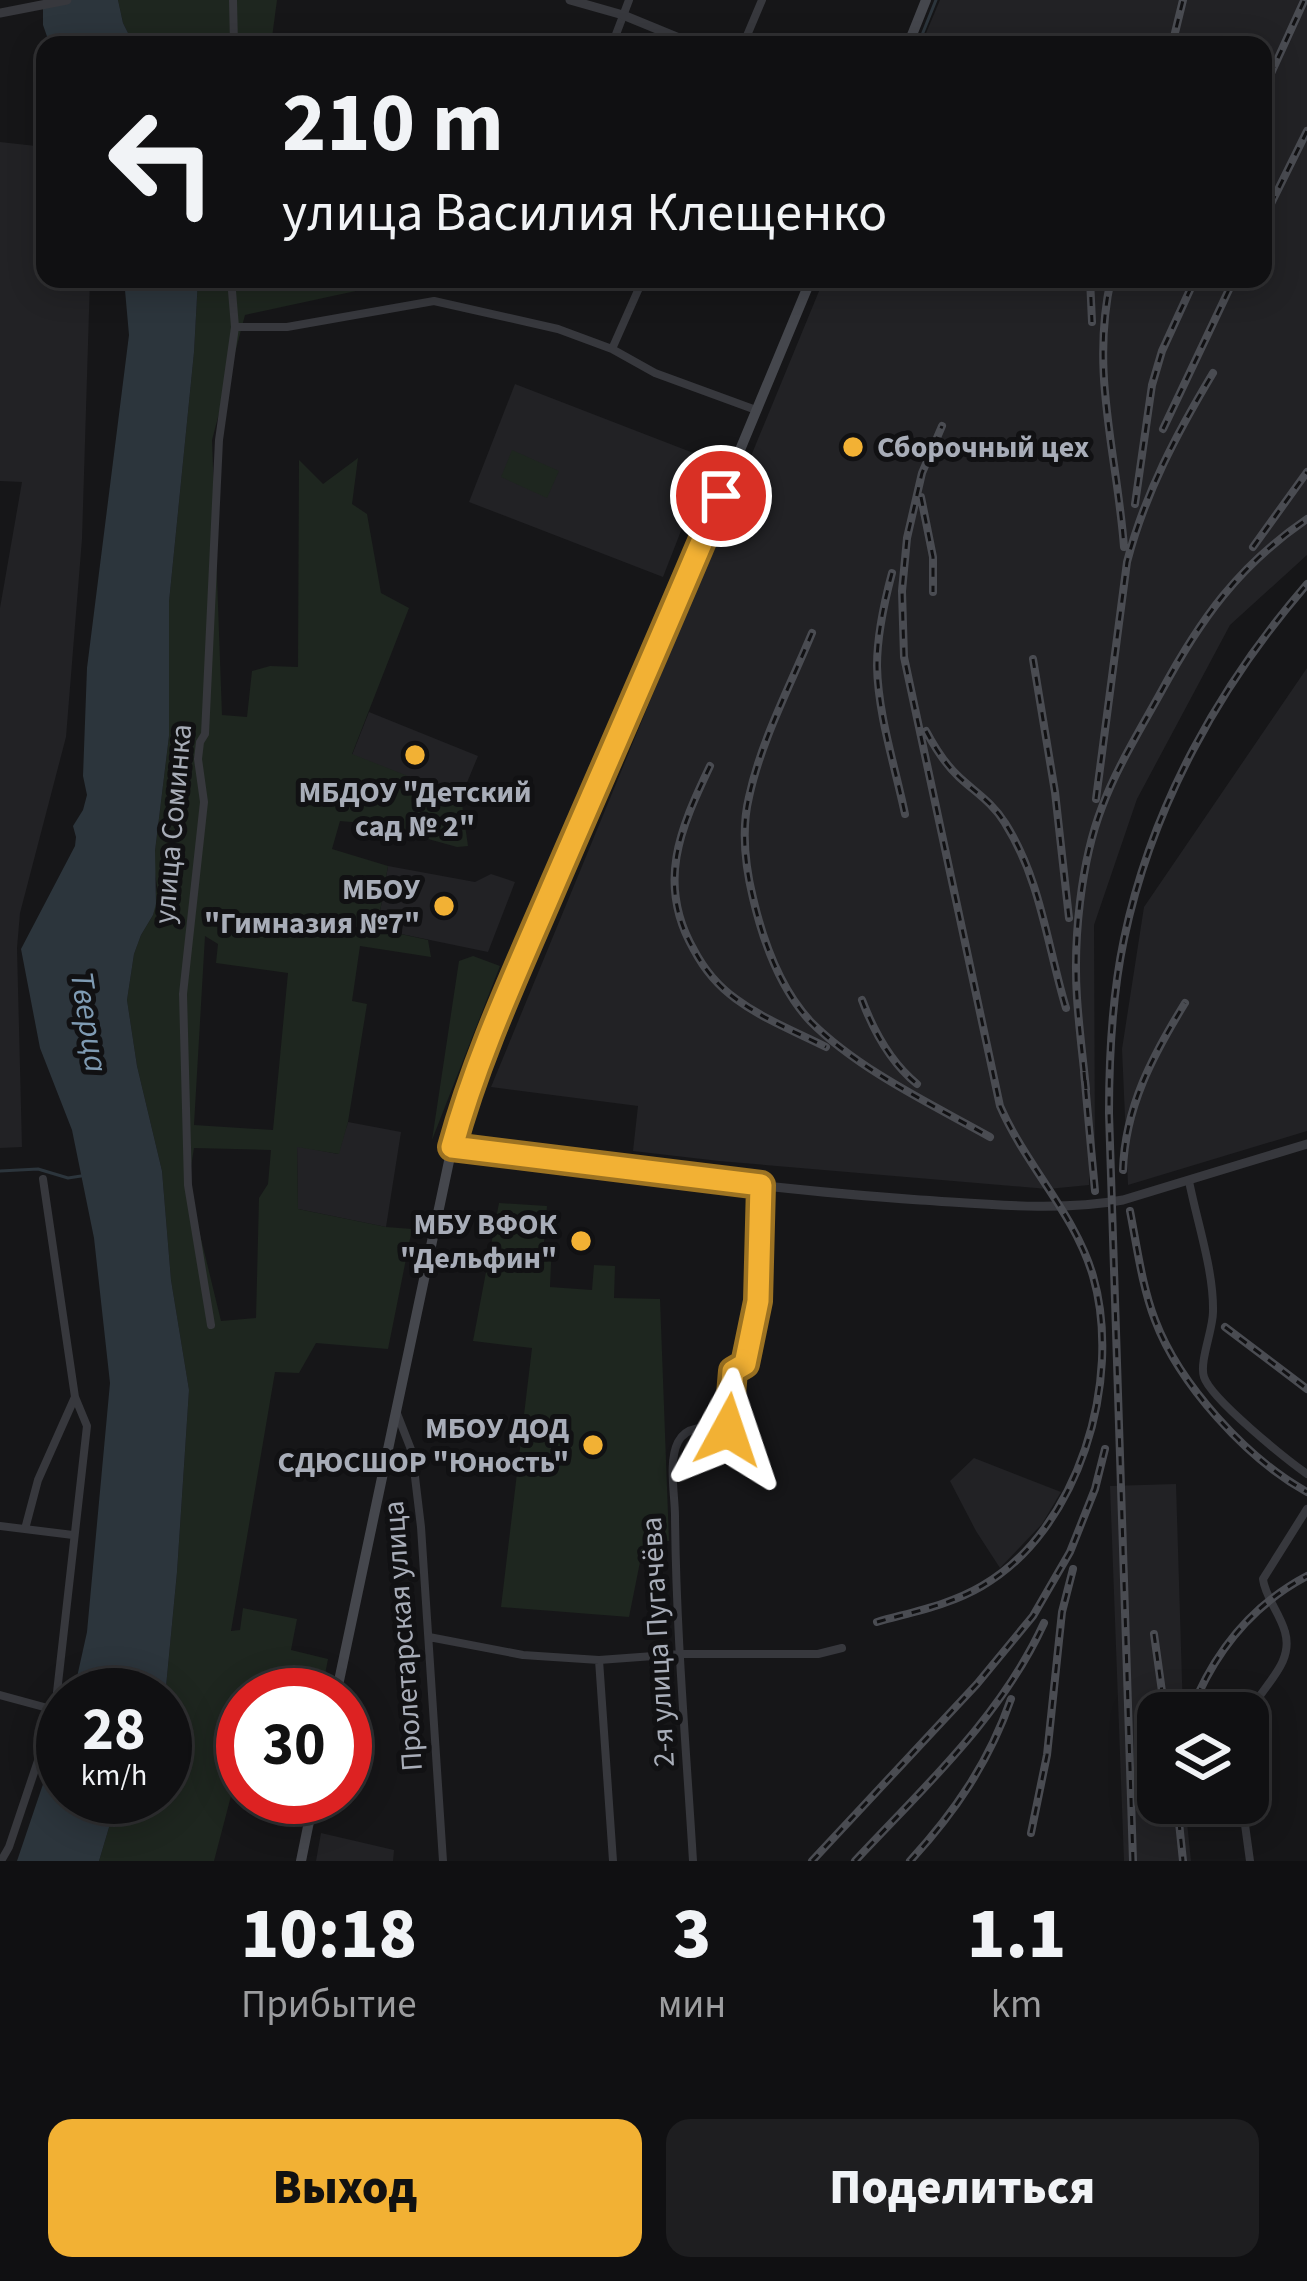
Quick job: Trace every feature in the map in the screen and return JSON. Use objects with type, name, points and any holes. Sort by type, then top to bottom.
[{"type":"main road","points":[[912,36],[926,0]]},
{"type":"main road","points":[[341,1668],[452,1147],[470,1087],[807,288]]},
{"type":"main road","points":[[301,1861],[309,1824]]},
{"type":"street","points":[[4,12],[67,0]]},
{"type":"street","points":[[233,0],[234,36]]},
{"type":"street","points":[[570,0],[674,36]]},
{"type":"street","points":[[615,36],[629,0]]},
{"type":"street","points":[[747,36],[762,0]]},
{"type":"street","name":"улица Соминка","points":[[211,1325],[188,1185],[183,994],[204,802],[198,759],[205,734],[220,440],[235,327],[232,288]]},
{"type":"street","points":[[612,349],[639,288]]},
{"type":"street","points":[[235,327],[286,327],[434,301],[558,329],[612,349],[656,373],[756,410]]},
{"type":"street","points":[[452,1147],[761,1185],[1020,1205],[1102,1204],[1146,1195],[1307,1144]]},
{"type":"street","points":[[43,1179],[75,1397],[87,1426],[59,1668]]},
{"type":"street","points":[[1189,1181],[1211,1285],[1213,1312],[1204,1380],[1279,1454],[1307,1474]]},
{"type":"street","name":"2-я улица Пугачёва","points":[[693,1861],[674,1463],[677,1444],[688,1431],[728,1430],[733,1371],[745,1364],[758,1301],[761,1185]]},
{"type":"street","points":[[25,1528],[38,1480],[75,1397]]},
{"type":"street","name":"Пролетарская улица","points":[[395,1411],[414,1463],[443,1861]]},
{"type":"street","points":[[1261,1692],[1277,1674],[1287,1640],[1263,1579],[1307,1509]]},
{"type":"street","points":[[0,1526],[73,1535]]},
{"type":"street","points":[[429,1637],[523,1655],[599,1660],[681,1654],[818,1654],[842,1648]]},
{"type":"street","points":[[599,1660],[613,1861]]},
{"type":"street","points":[[0,1695],[36,1705]]},
{"type":"street","points":[[1,1861],[36,1767]]},
{"type":"street","points":[[1245,1824],[1250,1861]]},
{"type":"shaded area","points":[[118,0],[277,0],[272,36],[130,36]]},
{"type":"shaded area","points":[[940,0],[1307,0],[1307,555],[1230,625],[1137,799],[1094,925],[1095,1165],[1089,1166],[1089,1185],[1048,1189],[633,1151],[638,1106],[491,1087],[820,288],[1272,288],[1272,36],[925,36]]},
{"type":"shaded area","points":[[0,142],[36,146],[36,288],[90,288],[82,539],[66,737],[20,913],[22,1147],[0,1148],[0,608],[22,482],[0,481]]},
{"type":"shaded area","points":[[198,288],[370,288],[245,315],[212,440],[222,715],[247,717],[252,671],[298,667],[299,460],[323,484],[358,458],[352,504],[367,514],[381,593],[409,608],[352,754],[461,797],[468,846],[340,821],[332,849],[388,866],[377,929],[428,940],[431,957],[360,946],[352,1001],[367,1004],[348,1122],[339,1154],[297,1147],[298,1209],[412,1229],[388,1349],[316,1343],[299,1373],[275,1372],[231,1631],[240,1630],[243,1608],[297,1619],[291,1650],[328,1659],[326,1668],[216,1668],[216,1824],[224,1824],[214,1861],[99,1861],[110,1824],[192,1824],[192,1668],[168,1668],[189,1390],[171,1280],[162,1171],[127,1000],[134,954],[153,915],[155,851],[169,736],[169,602]],"holes":[[[205,936],[218,944],[216,963],[288,973],[273,1130],[194,1125]],[[194,1148],[271,1150],[268,1184],[259,1198],[256,1318],[221,1321],[188,1185]]]},
{"type":"shaded area","points":[[515,384],[709,459],[663,577],[469,502]]},
{"type":"shaded area","points":[[512,450],[559,471],[547,498],[501,477]]},
{"type":"shaded area","points":[[1307,668],[1307,1131],[1128,1185],[1122,1049],[1144,907]]},
{"type":"shaded area","name":"МБДОУ \"Детский сад № 2\"","points":[[369,712],[478,756],[461,797],[352,755]]},
{"type":"shaded area","name":"МБОУ \"Гимназия №7\"","points":[[388,866],[475,882],[491,874],[515,882],[488,952],[377,929]]},
{"type":"shaded area","points":[[473,956],[500,966],[432,1140],[459,961]]},
{"type":"shaded area","points":[[348,1122],[401,1132],[386,1227],[298,1209],[297,1146],[338,1154]]},
{"type":"shaded area","name":"МБОУ ДОД СДЮСШОР \"Юность\"","points":[[499,1203],[547,1206],[544,1242],[552,1243],[550,1287],[592,1290],[594,1265],[615,1266],[614,1298],[660,1299],[669,1541],[644,1542],[629,1617],[501,1607],[532,1348],[473,1341]]},
{"type":"shaded area","points":[[974,1458],[1061,1492],[1042,1524],[1000,1568],[950,1481]]},
{"type":"shaded area","points":[[1176,1484],[1182,1692],[1137,1692],[1137,1824],[1187,1824],[1191,1861],[1124,1861],[1110,1486]]},
{"type":"shaded area","points":[[321,1833],[394,1850],[393,1861],[316,1861]]},
{"type":"water","points":[[43,0],[118,0],[130,36],[47,36]]},
{"type":"water","name":"Тверца","points":[[125,288],[198,288],[169,602],[169,736],[155,851],[156,904],[134,954],[127,1000],[162,1171],[171,1280],[189,1390],[168,1668],[79,1668],[87,1632],[110,1383],[94,1238],[72,1130],[40,1048],[21,949],[75,846],[73,826],[87,795],[83,776],[87,668],[129,335]]},
{"type":"water","points":[[36,1805],[36,1824],[110,1824],[99,1861],[17,1861]]},
{"type":"waterway","points":[[922,36],[936,0]]},
{"type":"waterway","points":[[0,1171],[38,1169],[68,1178],[81,1176]]},
{"type":"railway","points":[[1174,36],[1183,0]]},
{"type":"railway","points":[[1272,71],[1304,1]]},
{"type":"railway","points":[[1272,202],[1307,131]]},
{"type":"railway","points":[[1090,288],[1092,322]]},
{"type":"railway","points":[[1109,288],[1104,380],[1124,547]]},
{"type":"railway","points":[[1135,504],[1152,385],[1191,288]]},
{"type":"railway","points":[[1163,429],[1230,288]]},
{"type":"railway","points":[[1096,799],[1127,562],[1163,464],[1213,373]]},
{"type":"railway","points":[[877,1622],[970,1593],[1016,1561],[1044,1529],[1068,1491],[1085,1449],[1102,1360],[1101,1317],[1085,1253],[1000,1106],[904,657],[902,591],[907,538],[922,473],[942,426]]},
{"type":"railway","points":[[1253,547],[1307,472]]},
{"type":"railway","points":[[921,497],[933,557],[933,592]]},
{"type":"railway","points":[[1086,1089],[1076,951],[1084,876],[1102,807],[1137,735],[1206,618],[1241,575],[1307,519]]},
{"type":"railway","points":[[892,573],[877,666],[905,814]]},
{"type":"railway","points":[[1133,1861],[1109,1113],[1117,982],[1136,890],[1171,795],[1245,664],[1307,584]]},
{"type":"railway","points":[[812,633],[768,734],[747,809],[748,873],[768,947],[790,995],[830,1039],[896,1085],[990,1137]]},
{"type":"railway","points":[[1033,659],[1069,918]]},
{"type":"railway","points":[[926,731],[949,767],[1000,816],[1017,845],[1035,890],[1066,1008]]},
{"type":"railway","points":[[710,766],[676,857],[676,902],[683,926],[702,964],[729,994],[826,1047]]},
{"type":"railway","points":[[862,1000],[884,1046],[917,1084]]},
{"type":"railway","points":[[1123,1170],[1129,1125],[1143,1082],[1185,1003]]},
{"type":"railway","points":[[1084,1072],[1095,1191]]},
{"type":"railway","points":[[1130,1211],[1150,1307],[1180,1369],[1239,1440],[1307,1492]]},
{"type":"railway","points":[[1225,1327],[1307,1389]]},
{"type":"railway","points":[[812,1861],[977,1684],[1033,1616],[1070,1552],[1105,1449]]},
{"type":"railway","points":[[1031,1833],[1047,1755],[1062,1612],[1073,1569]]},
{"type":"railway","points":[[1200,1692],[1222,1652],[1251,1617],[1307,1576]]},
{"type":"railway","points":[[855,1861],[983,1720],[1044,1623]]},
{"type":"railway","points":[[1154,1634],[1162,1692]]},
{"type":"railway","points":[[910,1861],[969,1785],[1011,1699]]},
{"type":"railway","points":[[1179,1824],[1183,1861]]},
{"type":"place","name":"Сборочный цех","points":[[853,447]]},
{"type":"place","name":"МБДОУ \"Детский сад № 2\"","points":[[415,755]]},
{"type":"place","name":"МБОУ \"Гимназия №7\"","points":[[444,906]]},
{"type":"place","name":"МБУ ВФОК \"Дельфин\"","points":[[581,1241]]},
{"type":"place","name":"МБОУ ДОД СДЮСШОР \"Юность\"","points":[[593,1445]]},
{"type":"route","points":[[721,496],[518,968],[470,1087],[452,1147],[761,1185],[758,1301],[745,1364],[733,1371],[728,1430]]}]
